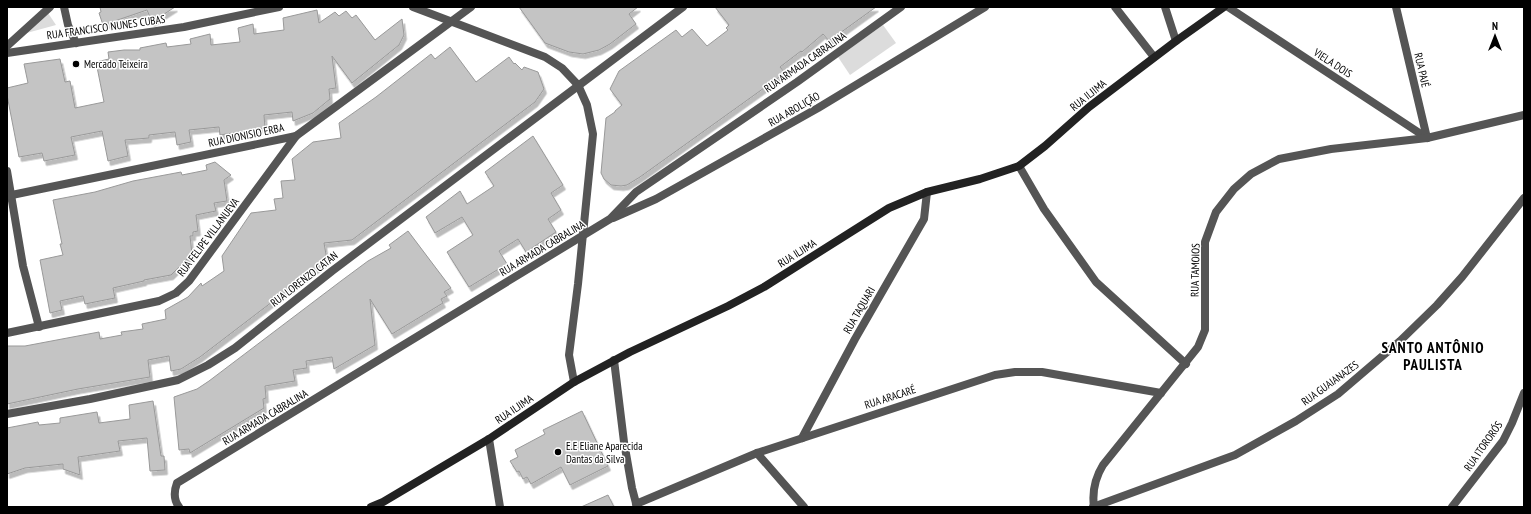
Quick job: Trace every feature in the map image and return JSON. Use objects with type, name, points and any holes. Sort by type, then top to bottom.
[{"type":"main road","name":"RUA ILJIMA","points":[[371,507],[383,502],[489,439],[574,382],[614,360],[752,293],[889,208],[927,192],[980,179],[1019,166],[1045,146],[1089,107],[1154,57],[1224,7]]},
{"type":"street","points":[[7,46],[50,7]]},
{"type":"street","points":[[64,7],[68,25],[76,43]]},
{"type":"street","name":"RUA FRANCISCO NUNES CUBAS","points":[[7,53],[184,27],[279,7]]},
{"type":"street","points":[[413,7],[544,57],[562,68],[578,85],[587,105],[593,134],[578,284],[569,355],[574,382]]},
{"type":"street","name":"RUA DIONISIO ERBA","points":[[9,195],[296,136],[471,7]]},
{"type":"street","name":"RUA LORENZO CATAN","points":[[7,414],[90,399],[178,380],[208,365],[235,348],[332,271],[683,7]]},
{"type":"street","name":"RUA ARMADA CABRALINA","points":[[179,507],[176,503],[174,491],[177,483],[610,219],[636,192],[798,82],[901,7]]},
{"type":"street","name":"RUA ABOLIÇÃO","points":[[610,219],[656,199],[811,112],[985,7]]},
{"type":"street","points":[[1115,7],[1154,57]]},
{"type":"street","points":[[1165,7],[1176,41]]},
{"type":"street","name":"VIELA DOIS","points":[[1228,7],[1427,138]]},
{"type":"street","name":"RUA PAJÉ","points":[[1396,7],[1427,138]]},
{"type":"street","name":"RUA TAMOIOS","points":[[1093,507],[1093,497],[1097,476],[1103,465],[1198,348],[1205,330],[1205,242],[1216,212],[1234,189],[1251,174],[1279,159],[1330,149],[1427,138],[1524,115]]},
{"type":"street","name":"RUA FELIPE VILLANUEVA","points":[[7,333],[159,301],[176,294],[189,282],[296,136]]},
{"type":"street","points":[[1019,166],[1044,209],[1096,282],[1186,364]]},
{"type":"street","points":[[7,171],[9,195],[39,327]]},
{"type":"street","name":"RUA TAQUARI","points":[[802,438],[855,339],[924,220],[927,192]]},
{"type":"street","name":"RUA GUAIANAZES","points":[[1093,507],[1235,455],[1296,421],[1338,394],[1400,341],[1437,305],[1462,277],[1524,198]]},
{"type":"street","points":[[614,360],[624,442],[632,488],[637,506]]},
{"type":"street","name":"RUA ARACARÉ","points":[[637,506],[757,453],[995,375],[1015,372],[1042,372],[1161,393]]},
{"type":"street","name":"RUA ITORORÓS","points":[[1452,507],[1503,441],[1524,393]]},
{"type":"street","points":[[489,439],[500,507]]},
{"type":"street","points":[[757,453],[804,507]]},
{"type":"shaded area","points":[[48,13],[56,25],[23,34]]},
{"type":"shaded area","points":[[883,25],[896,43],[850,75],[838,57]]},
{"type":"building","points":[[100,7],[175,7],[152,22],[147,10],[103,25],[99,13],[101,12]]},
{"type":"building","points":[[519,7],[638,7],[629,14],[636,24],[610,44],[599,50],[583,54],[569,52],[545,43]]},
{"type":"building","points":[[715,7],[876,7],[829,41],[823,34],[802,52],[801,51],[780,67],[785,73],[640,177],[627,185],[611,185],[604,179],[601,173],[606,118],[622,105],[610,89],[619,71],[676,30],[682,37],[692,29],[707,46],[728,30],[726,28],[729,25]]},
{"type":"building","points":[[317,10],[319,23],[335,12],[339,16],[346,11],[352,18],[356,15],[375,40],[402,19],[404,35],[399,45],[352,83],[332,56],[336,88],[329,89],[330,99],[313,113],[293,121],[292,112],[264,115],[265,128],[220,135],[219,127],[189,130],[191,142],[177,145],[175,132],[149,135],[149,138],[125,140],[128,156],[108,161],[102,131],[71,137],[75,155],[44,161],[42,153],[19,157],[7,88],[28,83],[24,64],[60,59],[65,82],[70,81],[75,108],[104,102],[96,62],[109,59],[108,52],[140,50],[140,48],[166,43],[167,47],[191,44],[190,39],[210,34],[211,45],[240,42],[238,28],[253,24],[254,34],[284,30],[283,18]]},
{"type":"building","points":[[450,47],[476,82],[509,57],[514,64],[515,63],[522,70],[524,67],[538,72],[544,89],[535,102],[352,240],[324,243],[327,260],[200,357],[181,369],[171,371],[169,356],[148,360],[150,377],[78,389],[7,404],[7,346],[25,346],[99,332],[100,339],[122,335],[121,332],[143,329],[142,324],[166,319],[165,310],[188,297],[201,283],[202,286],[224,271],[222,256],[251,213],[276,210],[274,199],[283,198],[281,181],[295,180],[292,159],[313,142],[341,138],[339,123],[376,97],[431,54],[435,59]]},
{"type":"building","points":[[533,136],[563,185],[551,193],[561,210],[548,219],[556,232],[526,252],[518,239],[499,251],[507,264],[469,287],[447,252],[473,235],[462,217],[435,233],[426,217],[460,191],[467,204],[494,186],[485,172]]},
{"type":"building","points":[[215,162],[231,175],[224,180],[227,201],[214,203],[216,211],[196,215],[198,231],[193,232],[193,236],[190,236],[192,254],[171,275],[113,288],[115,298],[85,304],[83,296],[60,301],[62,310],[50,313],[40,260],[63,255],[53,200],[95,192],[133,181],[181,172],[182,175],[207,170],[206,165]]},
{"type":"building","points":[[408,231],[451,288],[444,292],[447,296],[441,299],[443,303],[392,334],[370,299],[375,345],[334,369],[332,357],[306,361],[307,368],[293,370],[295,381],[265,386],[266,398],[263,399],[264,408],[190,453],[189,449],[179,450],[174,397],[197,389],[209,381],[368,261],[391,248],[389,245]]},
{"type":"building","points":[[153,401],[161,456],[164,456],[165,470],[150,471],[147,438],[118,441],[120,451],[78,457],[80,475],[63,469],[63,464],[25,468],[7,474],[7,428],[38,422],[39,425],[60,423],[60,418],[97,412],[99,423],[130,419],[129,405]]},
{"type":"building","points":[[582,411],[608,466],[570,485],[561,467],[531,484],[527,477],[523,479],[519,471],[517,472],[510,461],[518,457],[515,450],[545,434],[543,430]]},
{"type":"building","points":[[608,495],[614,507],[581,507]]},
{"type":"place","name":"Mercado Teixeira","points":[[76,64]]},
{"type":"place","name":"E.E Eliane Aparecida Dantas da Silva","points":[[558,452]]},
{"type":"district","name":"SANTO ANTÔNIO PAULISTA","points":[[1433,356]]}]
